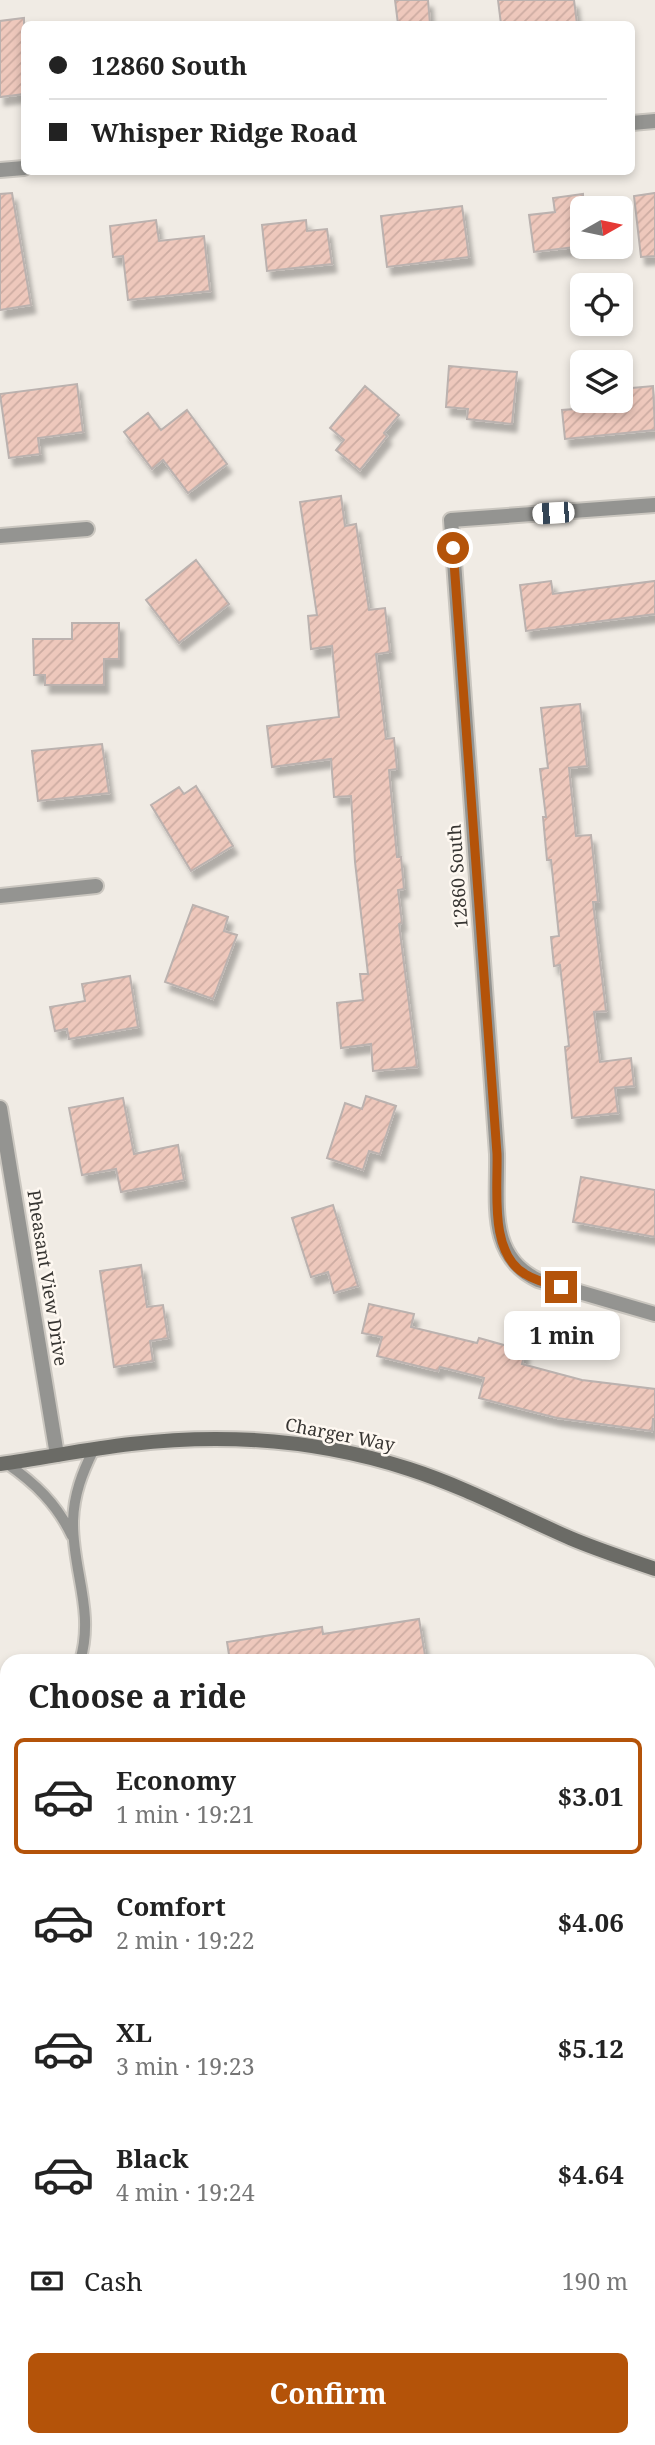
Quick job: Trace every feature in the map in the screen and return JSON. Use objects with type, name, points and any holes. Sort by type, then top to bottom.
[{"type":"street","points":[[635,122],[655,121]]},
{"type":"street","points":[[0,170],[21,168]]},
{"type":"street","name":"12860 South","points":[[655,505],[451,520],[496,1140],[498,1230],[502,1245],[522,1273],[655,1314]]},
{"type":"street","points":[[0,536],[87,529]]},
{"type":"street","points":[[0,896],[96,886]]},
{"type":"street","name":"Pheasant View Drive","points":[[0,1108],[57,1455]]},
{"type":"street","name":"Charger Way","points":[[3,1463],[159,1441],[267,1440],[340,1451],[442,1481],[573,1540],[655,1569]]},
{"type":"lane","points":[[82,1654],[86,1617],[73,1524],[76,1491],[94,1449]]},
{"type":"lane","points":[[3,1463],[32,1481],[47,1496],[75,1542]]},
{"type":"building","points":[[395,0],[428,0],[430,21],[398,21]]},
{"type":"building","points":[[498,0],[574,0],[577,21],[501,21]]},
{"type":"building","points":[[24,18],[24,21],[21,21],[21,94],[0,97],[0,21]]},
{"type":"building","points":[[12,193],[31,305],[0,310],[0,194]]},
{"type":"building","points":[[655,193],[655,256],[641,257],[634,196]]},
{"type":"building","points":[[583,194],[570,196],[570,248],[534,252],[529,215],[555,212],[553,198]]},
{"type":"building","points":[[462,206],[469,257],[387,267],[381,216]]},
{"type":"building","points":[[156,220],[159,241],[204,236],[210,291],[128,300],[123,256],[113,257],[110,226]]},
{"type":"building","points":[[306,220],[307,231],[327,229],[332,264],[267,271],[262,225]]},
{"type":"building","points":[[449,366],[517,372],[512,424],[467,419],[468,409],[446,407]]},
{"type":"building","points":[[77,384],[83,432],[38,438],[40,454],[9,458],[0,394]]},
{"type":"building","points":[[365,386],[399,415],[384,433],[387,436],[360,470],[336,450],[344,440],[330,428]]},
{"type":"building","points":[[653,386],[655,430],[565,439],[562,410],[570,409],[570,413],[633,413],[633,388]]},
{"type":"building","points":[[187,410],[227,464],[188,493],[163,460],[152,469],[124,432],[148,413],[161,430]]},
{"type":"building","points":[[341,496],[345,526],[356,524],[369,610],[385,608],[390,652],[376,654],[386,739],[394,738],[397,769],[389,770],[397,857],[401,857],[404,889],[398,890],[402,923],[399,924],[417,1067],[373,1071],[371,1044],[341,1048],[337,1003],[363,1000],[360,974],[368,974],[355,862],[351,796],[334,797],[331,759],[272,767],[267,726],[339,717],[332,646],[311,649],[308,616],[317,615],[300,502]]},
{"type":"building","points":[[196,560],[229,604],[179,643],[146,600]]},
{"type":"building","points":[[551,581],[553,594],[655,581],[655,614],[526,631],[520,585]]},
{"type":"building","points":[[72,623],[119,623],[119,659],[104,659],[104,685],[45,685],[45,675],[34,675],[33,639],[72,639]]},
{"type":"building","points":[[580,704],[587,766],[569,768],[576,836],[591,835],[598,902],[593,902],[606,1011],[594,1012],[600,1062],[631,1058],[634,1086],[615,1088],[618,1113],[572,1118],[565,1047],[569,1046],[560,965],[554,966],[551,937],[559,936],[551,860],[547,860],[543,817],[546,817],[540,769],[548,768],[541,708]]},
{"type":"building","points":[[102,744],[109,793],[38,801],[32,751]]},
{"type":"building","points":[[196,786],[233,846],[191,871],[151,805],[179,787],[184,794]]},
{"type":"building","points":[[193,905],[228,917],[224,931],[237,935],[213,999],[165,982]]},
{"type":"building","points":[[130,976],[138,1027],[69,1039],[67,1029],[55,1031],[50,1007],[85,1001],[82,984]]},
{"type":"building","points":[[366,1096],[396,1106],[380,1154],[369,1151],[363,1170],[327,1158],[345,1103],[362,1109]]},
{"type":"building","points":[[123,1098],[134,1154],[178,1145],[184,1180],[121,1192],[116,1169],[82,1175],[69,1108]]},
{"type":"building","points":[[581,1177],[655,1190],[655,1237],[573,1222]]},
{"type":"building","points":[[333,1205],[358,1286],[334,1293],[328,1272],[311,1277],[292,1218]]},
{"type":"building","points":[[141,1265],[147,1307],[163,1305],[168,1338],[150,1341],[153,1361],[114,1367],[100,1271]]},
{"type":"building","points":[[369,1304],[414,1314],[411,1327],[477,1343],[479,1338],[525,1351],[522,1364],[582,1380],[655,1389],[655,1419],[652,1431],[557,1418],[479,1398],[484,1378],[440,1367],[438,1371],[377,1356],[382,1337],[362,1333]]},
{"type":"building","points":[[419,1619],[425,1654],[229,1654],[227,1642],[322,1627],[323,1634]]},
{"type":"route","points":[[453,548],[497,1154],[498,1230],[502,1245],[522,1273],[561,1287]]}]
